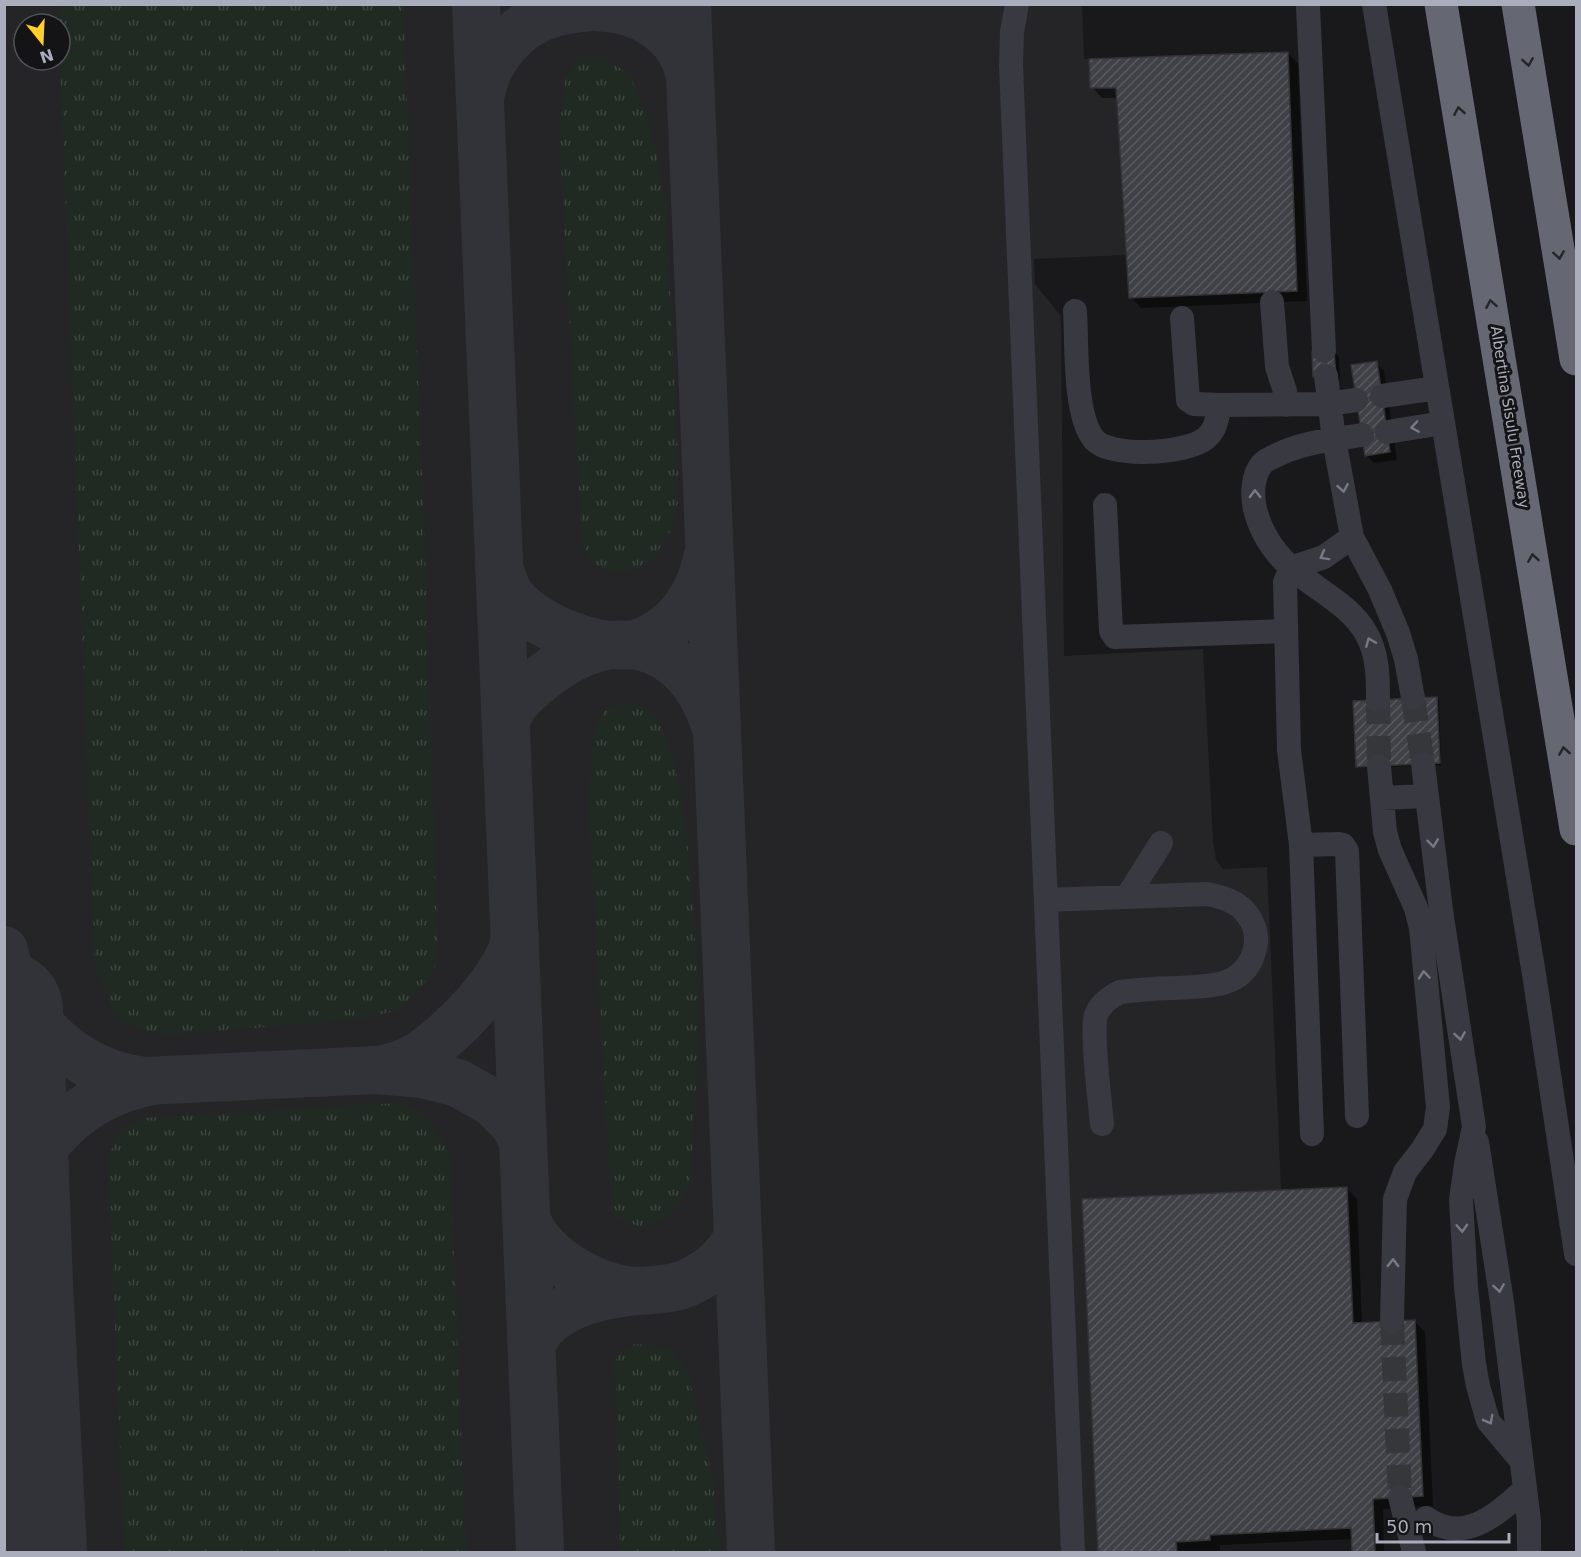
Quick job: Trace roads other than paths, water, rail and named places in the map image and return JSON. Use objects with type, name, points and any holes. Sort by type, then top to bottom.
[{"type":"highway","name":"Albertina Sisulu Freeway","points":[[1441,4],[1576,830]]},
{"type":"highway","points":[[1518,4],[1576,359]]},
{"type":"street","points":[[1017,4],[1012,32],[1011,65],[1073,1552]]},
{"type":"street","points":[[1374,4],[1534,974],[1576,1254]]},
{"type":"street","points":[[1308,6],[1324,351]]},
{"type":"street","points":[[1272,302],[1277,368],[1285,391],[1286,405]]},
{"type":"street","points":[[1075,311],[1081,408],[1086,426],[1094,440],[1105,448],[1120,452],[1191,447],[1216,427],[1220,405]]},
{"type":"street","points":[[1182,318],[1188,400],[1194,404],[1328,404],[1356,400]]},
{"type":"street","points":[[1326,376],[1328,404],[1352,537],[1390,612],[1406,659],[1413,698]]},
{"type":"street","points":[[1382,396],[1437,388]]},
{"type":"street","points":[[1387,432],[1443,423]]},
{"type":"street","points":[[1362,435],[1314,442],[1292,448],[1262,463],[1256,474],[1253,496],[1258,519],[1267,540],[1291,568],[1335,600],[1366,633],[1374,651],[1378,670],[1378,700]]},
{"type":"street","points":[[1105,505],[1110,631],[1115,638],[1285,631]]},
{"type":"street","points":[[1312,1134],[1301,845],[1289,750],[1285,582],[1291,568],[1324,557],[1352,537]]},
{"type":"street","points":[[1423,764],[1441,910],[1502,1302],[1531,1541],[1529,1552]]},
{"type":"street","points":[[1379,766],[1385,832],[1390,850],[1408,888],[1420,928],[1438,1107],[1434,1129],[1405,1172],[1395,1199],[1392,1321]]},
{"type":"street","points":[[1382,798],[1427,796]]},
{"type":"street","points":[[1127,897],[1161,843]]},
{"type":"street","points":[[1301,845],[1339,844],[1343,845],[1347,851],[1357,1116]]},
{"type":"street","points":[[1046,900],[1207,894],[1225,897],[1240,906],[1251,919],[1256,933],[1256,947],[1250,963],[1241,975],[1229,982],[1205,987],[1120,992],[1102,1005],[1096,1015],[1095,1034],[1102,1124]]},
{"type":"street","points":[[1474,1127],[1461,1200],[1466,1287],[1474,1364],[1488,1421],[1520,1459]]},
{"type":"street","points":[[1426,1518],[1444,1528],[1455,1530],[1468,1527],[1483,1522],[1511,1502],[1524,1489]]},
{"type":"street","points":[[1400,1497],[1414,1552]]},
{"type":"tunnel","points":[[1413,698],[1423,764]]},
{"type":"tunnel","points":[[1378,700],[1379,766]]},
{"type":"tunnel","points":[[1392,1321],[1400,1497]]}]
